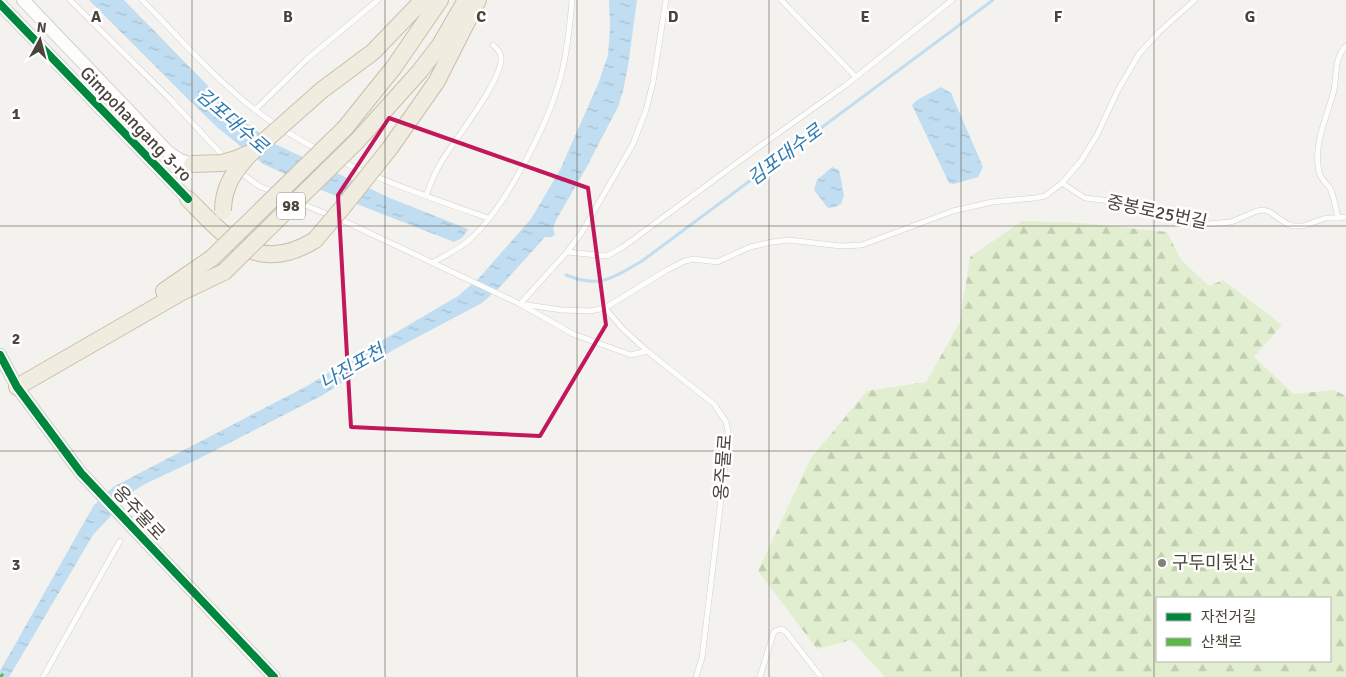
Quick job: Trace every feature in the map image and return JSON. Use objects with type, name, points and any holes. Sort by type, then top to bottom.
[{"type":"highway","points":[[239,246],[224,222],[223,199],[227,185],[240,164],[322,90],[373,52],[423,0]]},
{"type":"highway","name":"98","points":[[15,382],[172,287],[212,258],[345,128],[394,67],[440,0]]},
{"type":"highway","name":"98","points":[[15,382],[180,293],[224,272],[358,140],[425,64],[440,44],[466,0]]},
{"type":"highway","points":[[188,199],[222,234],[239,246],[257,253],[270,255],[285,254],[302,248],[315,240],[390,148],[437,81],[478,0]]},
{"type":"highway","points":[[192,164],[222,163],[252,152]]},
{"type":"street","name":"Gimpohangang 3-ro","points":[[23,0],[168,152],[180,160],[192,164]]},
{"type":"street","name":"Gimpohangang 3-ro","points":[[2,6],[188,199]]},
{"type":"street","name":"옹주물로","points":[[0,355],[15,382],[80,473],[274,677]]},
{"type":"lane","points":[[70,0],[170,99],[219,153],[246,178],[259,186],[313,208],[442,267],[520,304],[573,334],[631,355],[647,351]]},
{"type":"lane","points":[[142,0],[220,79],[255,110],[291,135],[321,152],[426,196],[488,218]]},
{"type":"lane","points":[[255,110],[306,60],[378,0]]},
{"type":"lane","points":[[432,263],[467,241],[488,218],[517,177],[554,97],[564,61],[572,0]]},
{"type":"lane","points":[[520,304],[567,252],[592,216],[633,144],[640,128],[653,82],[666,0]]},
{"type":"lane","points":[[781,0],[856,77]]},
{"type":"lane","points":[[567,252],[607,256],[624,247],[856,77],[952,0]]},
{"type":"lane","points":[[520,304],[562,310],[605,308],[685,260],[694,259],[717,262],[750,247],[788,240],[842,246],[862,245],[953,211],[992,202],[1045,196],[1062,183],[1089,148],[1118,90],[1139,54],[1159,32],[1195,0]]},
{"type":"lane","points":[[426,196],[441,162],[485,97],[499,70],[502,58],[499,51],[492,45]]},
{"type":"lane","points":[[1338,218],[1330,188],[1321,178],[1318,155],[1322,126],[1334,88],[1338,58],[1340,52],[1346,46]]},
{"type":"lane","name":"중봉로25번길","points":[[1062,183],[1085,198],[1127,202],[1208,224],[1230,222],[1264,210],[1287,224],[1294,226],[1303,226],[1326,218],[1346,218]]},
{"type":"lane","name":"옹주물로","points":[[605,308],[622,328],[647,351],[714,404],[726,422],[728,432],[703,651],[696,677]]},
{"type":"lane","points":[[43,677],[120,541]]},
{"type":"lane","points":[[760,677],[771,638],[775,631],[781,629],[786,632],[821,677]]},
{"type":"highlighted area","points":[[389,118],[588,188],[606,325],[540,436],[351,427],[338,195]]},
{"type":"green space","points":[[1022,221],[1081,223],[1167,232],[1181,260],[1209,286],[1223,280],[1282,325],[1254,357],[1294,394],[1334,390],[1346,396],[1346,677],[885,677],[851,640],[817,649],[758,571],[811,458],[867,391],[926,382],[960,322],[970,257]]},
{"type":"water","points":[[89,0],[124,0],[246,123],[275,144],[390,198],[468,229],[462,238],[454,242],[316,188],[263,164],[218,128]]},
{"type":"water","name":"나진포천","points":[[609,0],[637,0],[623,91],[618,107],[555,222],[553,229],[555,234],[552,237],[545,237],[500,287],[482,303],[395,349],[323,395],[135,490],[93,535],[9,677],[0,677],[0,671],[94,505],[113,487],[307,386],[458,296],[479,278],[531,219],[560,170],[598,84],[608,55]]},
{"type":"water","points":[[941,87],[951,93],[983,167],[978,177],[954,184],[949,183],[912,105],[917,100]]},
{"type":"water","points":[[832,167],[839,170],[844,195],[841,204],[828,208],[814,190],[817,180]]},
{"type":"waterway","name":"김포대수로","points":[[566,275],[588,281],[606,280],[642,261],[993,0]]},
{"type":"cycle path","points":[[0,4],[188,199]]},
{"type":"cycle path","points":[[0,355],[17,387],[81,473],[274,677]]},
{"type":"place","name":"구두미뒷산","points":[[1162,563]]}]
